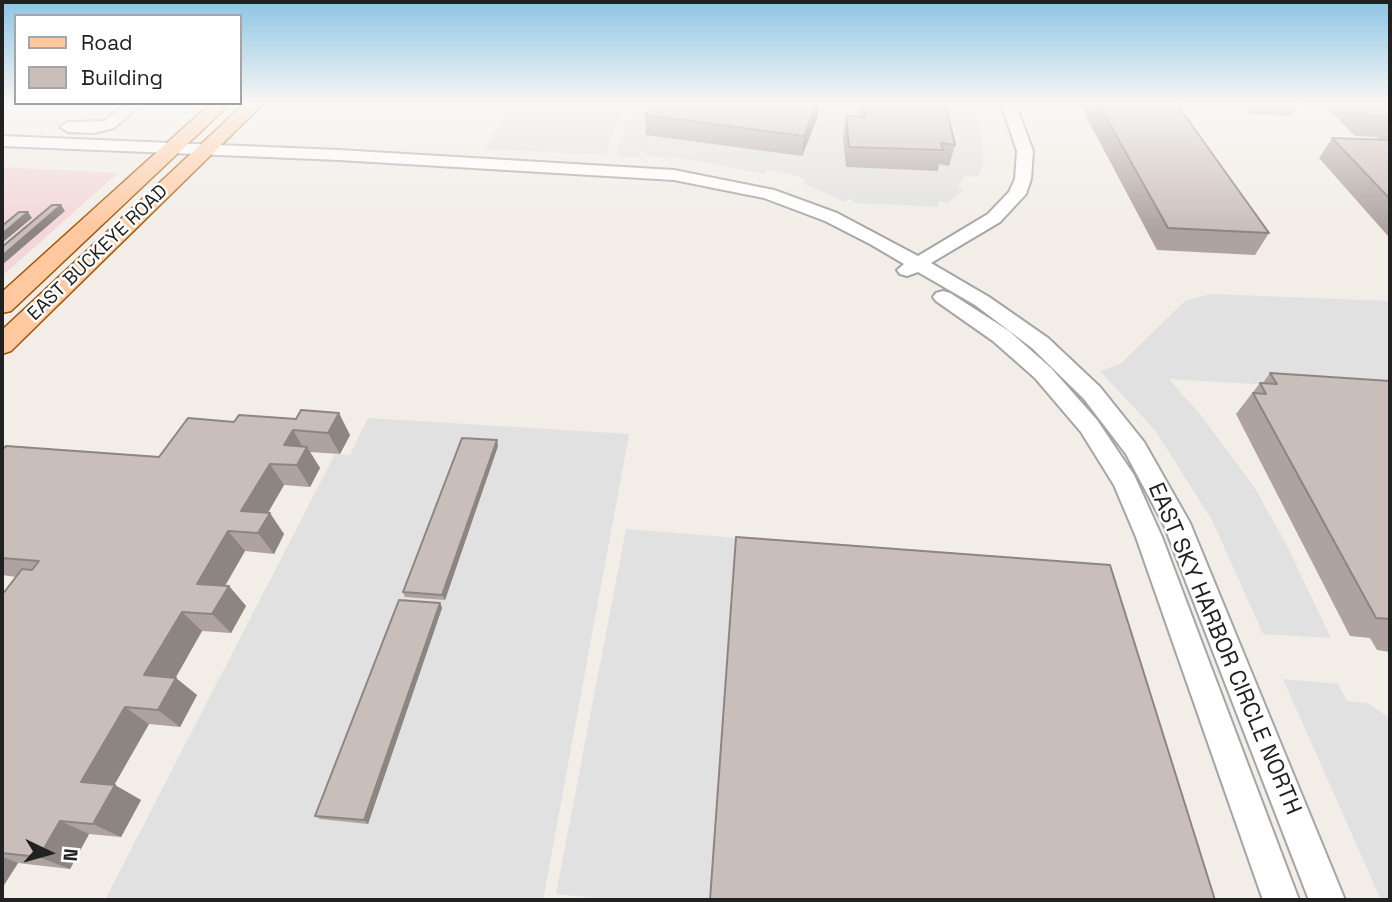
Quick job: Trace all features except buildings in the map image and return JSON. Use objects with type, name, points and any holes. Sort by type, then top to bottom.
[{"type":"main road","name":"EAST BUCKEYE ROAD","points":[[2,305],[176,145]]},
{"type":"main road","name":"EAST BUCKEYE ROAD","points":[[2,345],[211,145]]},
{"type":"street","points":[[50,145],[165,155]]},
{"type":"street","points":[[910,268],[994,218],[1017,194],[1023,179],[1023,145]]},
{"type":"street","points":[[2,155],[165,155]]},
{"type":"street","name":"EAST SKY HARBOR CIRCLE NORTH","points":[[165,155],[678,187],[736,199],[792,216],[910,268],[1003,315],[1040,343],[1078,378],[1135,448],[1168,504],[1327,900]]},
{"type":"street","name":"EAST SKY HARBOR CIRCLE NORTH","points":[[910,268],[1001,336],[1043,373],[1089,426],[1136,504],[1282,900]]},
{"type":"street","points":[[1001,336],[1022,344],[1059,370],[1078,378]]},
{"type":"shaded area","points":[[486,145],[609,145],[606,155],[484,149]]},
{"type":"shaded area","points":[[619,145],[983,145],[983,163],[977,178],[966,175],[958,187],[964,190],[948,203],[938,201],[938,207],[853,203],[851,198],[845,202],[803,183],[806,179],[768,169],[764,174],[693,160],[645,155],[645,151],[641,151],[639,157],[616,156]]},
{"type":"shaded area","points":[[2,167],[118,173],[2,276]]},
{"type":"shaded area","points":[[1211,294],[1390,301],[1390,400],[1289,386],[1169,379],[1203,418],[1255,488],[1285,542],[1331,638],[1263,634],[1212,520],[1155,430],[1100,371],[1120,364],[1185,301]]},
{"type":"shaded area","points":[[368,418],[629,434],[543,900],[105,900],[335,454],[350,455]]},
{"type":"shaded area","points":[[626,529],[738,538],[712,900],[614,900],[556,894]]},
{"type":"shaded area","points":[[1283,679],[1338,684],[1347,701],[1367,703],[1390,718],[1390,900],[1381,900]]}]
